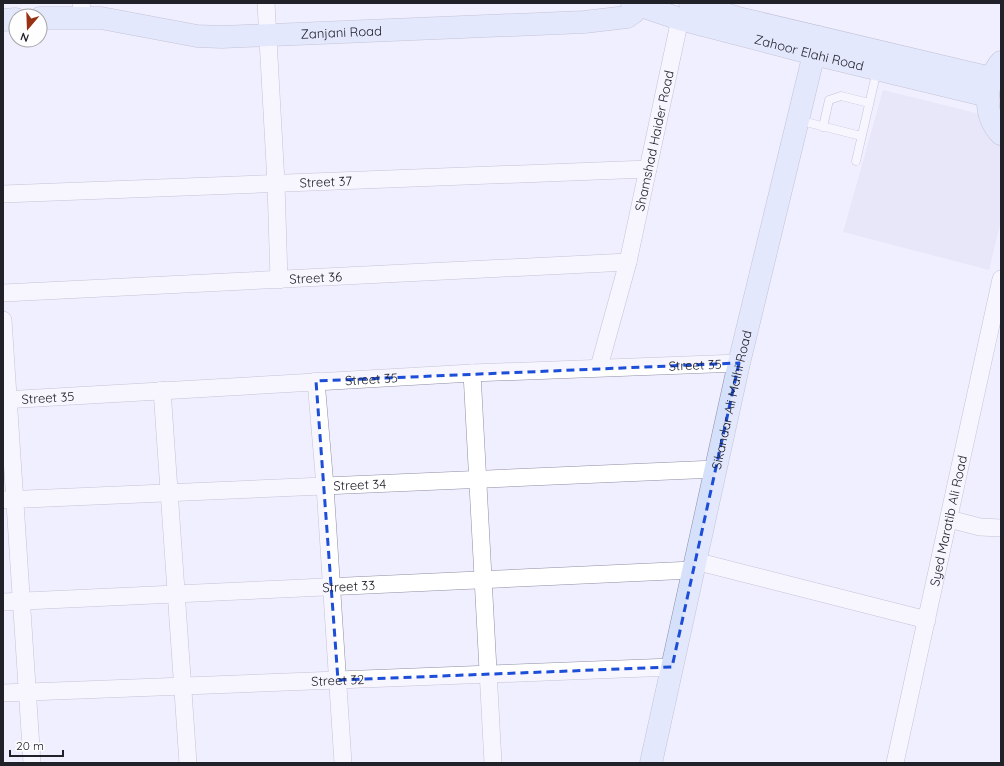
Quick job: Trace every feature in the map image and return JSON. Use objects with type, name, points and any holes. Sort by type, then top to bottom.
[{"type":"street","points":[[266,3],[276,183],[279,280]]},
{"type":"street","name":"Zanjani Road","points":[[48,16],[82,10],[101,18],[197,36],[269,36],[612,20],[627,17],[633,13],[634,4]]},
{"type":"street","name":"Zahoor Elahi Road","points":[[634,4],[685,11],[816,46],[880,61],[993,79]]},
{"type":"street","name":"Shamshad Haider Road","points":[[599,367],[628,262],[685,11]]},
{"type":"street","name":"Sikandar Ali Malhi Road","points":[[651,763],[739,363],[816,46]]},
{"type":"street","points":[[993,79],[990,114],[1001,134]]},
{"type":"street","name":"Street 37","points":[[3,194],[648,169]]},
{"type":"street","name":"Street 36","points":[[3,293],[628,262]]},
{"type":"street","name":"Syed Maratib Ali Road","points":[[896,763],[1001,279]]},
{"type":"street","points":[[3,320],[9,500],[22,601],[32,763]]},
{"type":"street","name":"Street 35","points":[[6,400],[472,373],[599,367],[739,363]]},
{"type":"street","points":[[472,373],[493,763]]},
{"type":"street","points":[[316,381],[325,486],[344,763]]},
{"type":"street","points":[[162,390],[188,763]]},
{"type":"street","name":"Street 34","points":[[9,500],[716,469]]},
{"type":"street","points":[[949,519],[980,527],[1001,528]]},
{"type":"street","name":"Street 33","points":[[3,602],[483,580],[694,566],[926,620]]},
{"type":"street","name":"Street 32","points":[[3,694],[672,667]]},
{"type":"lane","points":[[856,161],[880,61]]},
{"type":"lane","points":[[823,127],[829,100],[841,96],[870,103]]},
{"type":"lane","points":[[798,120],[861,136]]},
{"type":"highlighted area","points":[[739,363],[672,667],[338,680],[316,381]]},
{"type":"shaded area","points":[[883,90],[980,114],[1001,142],[1001,221],[989,270],[843,232]]}]
